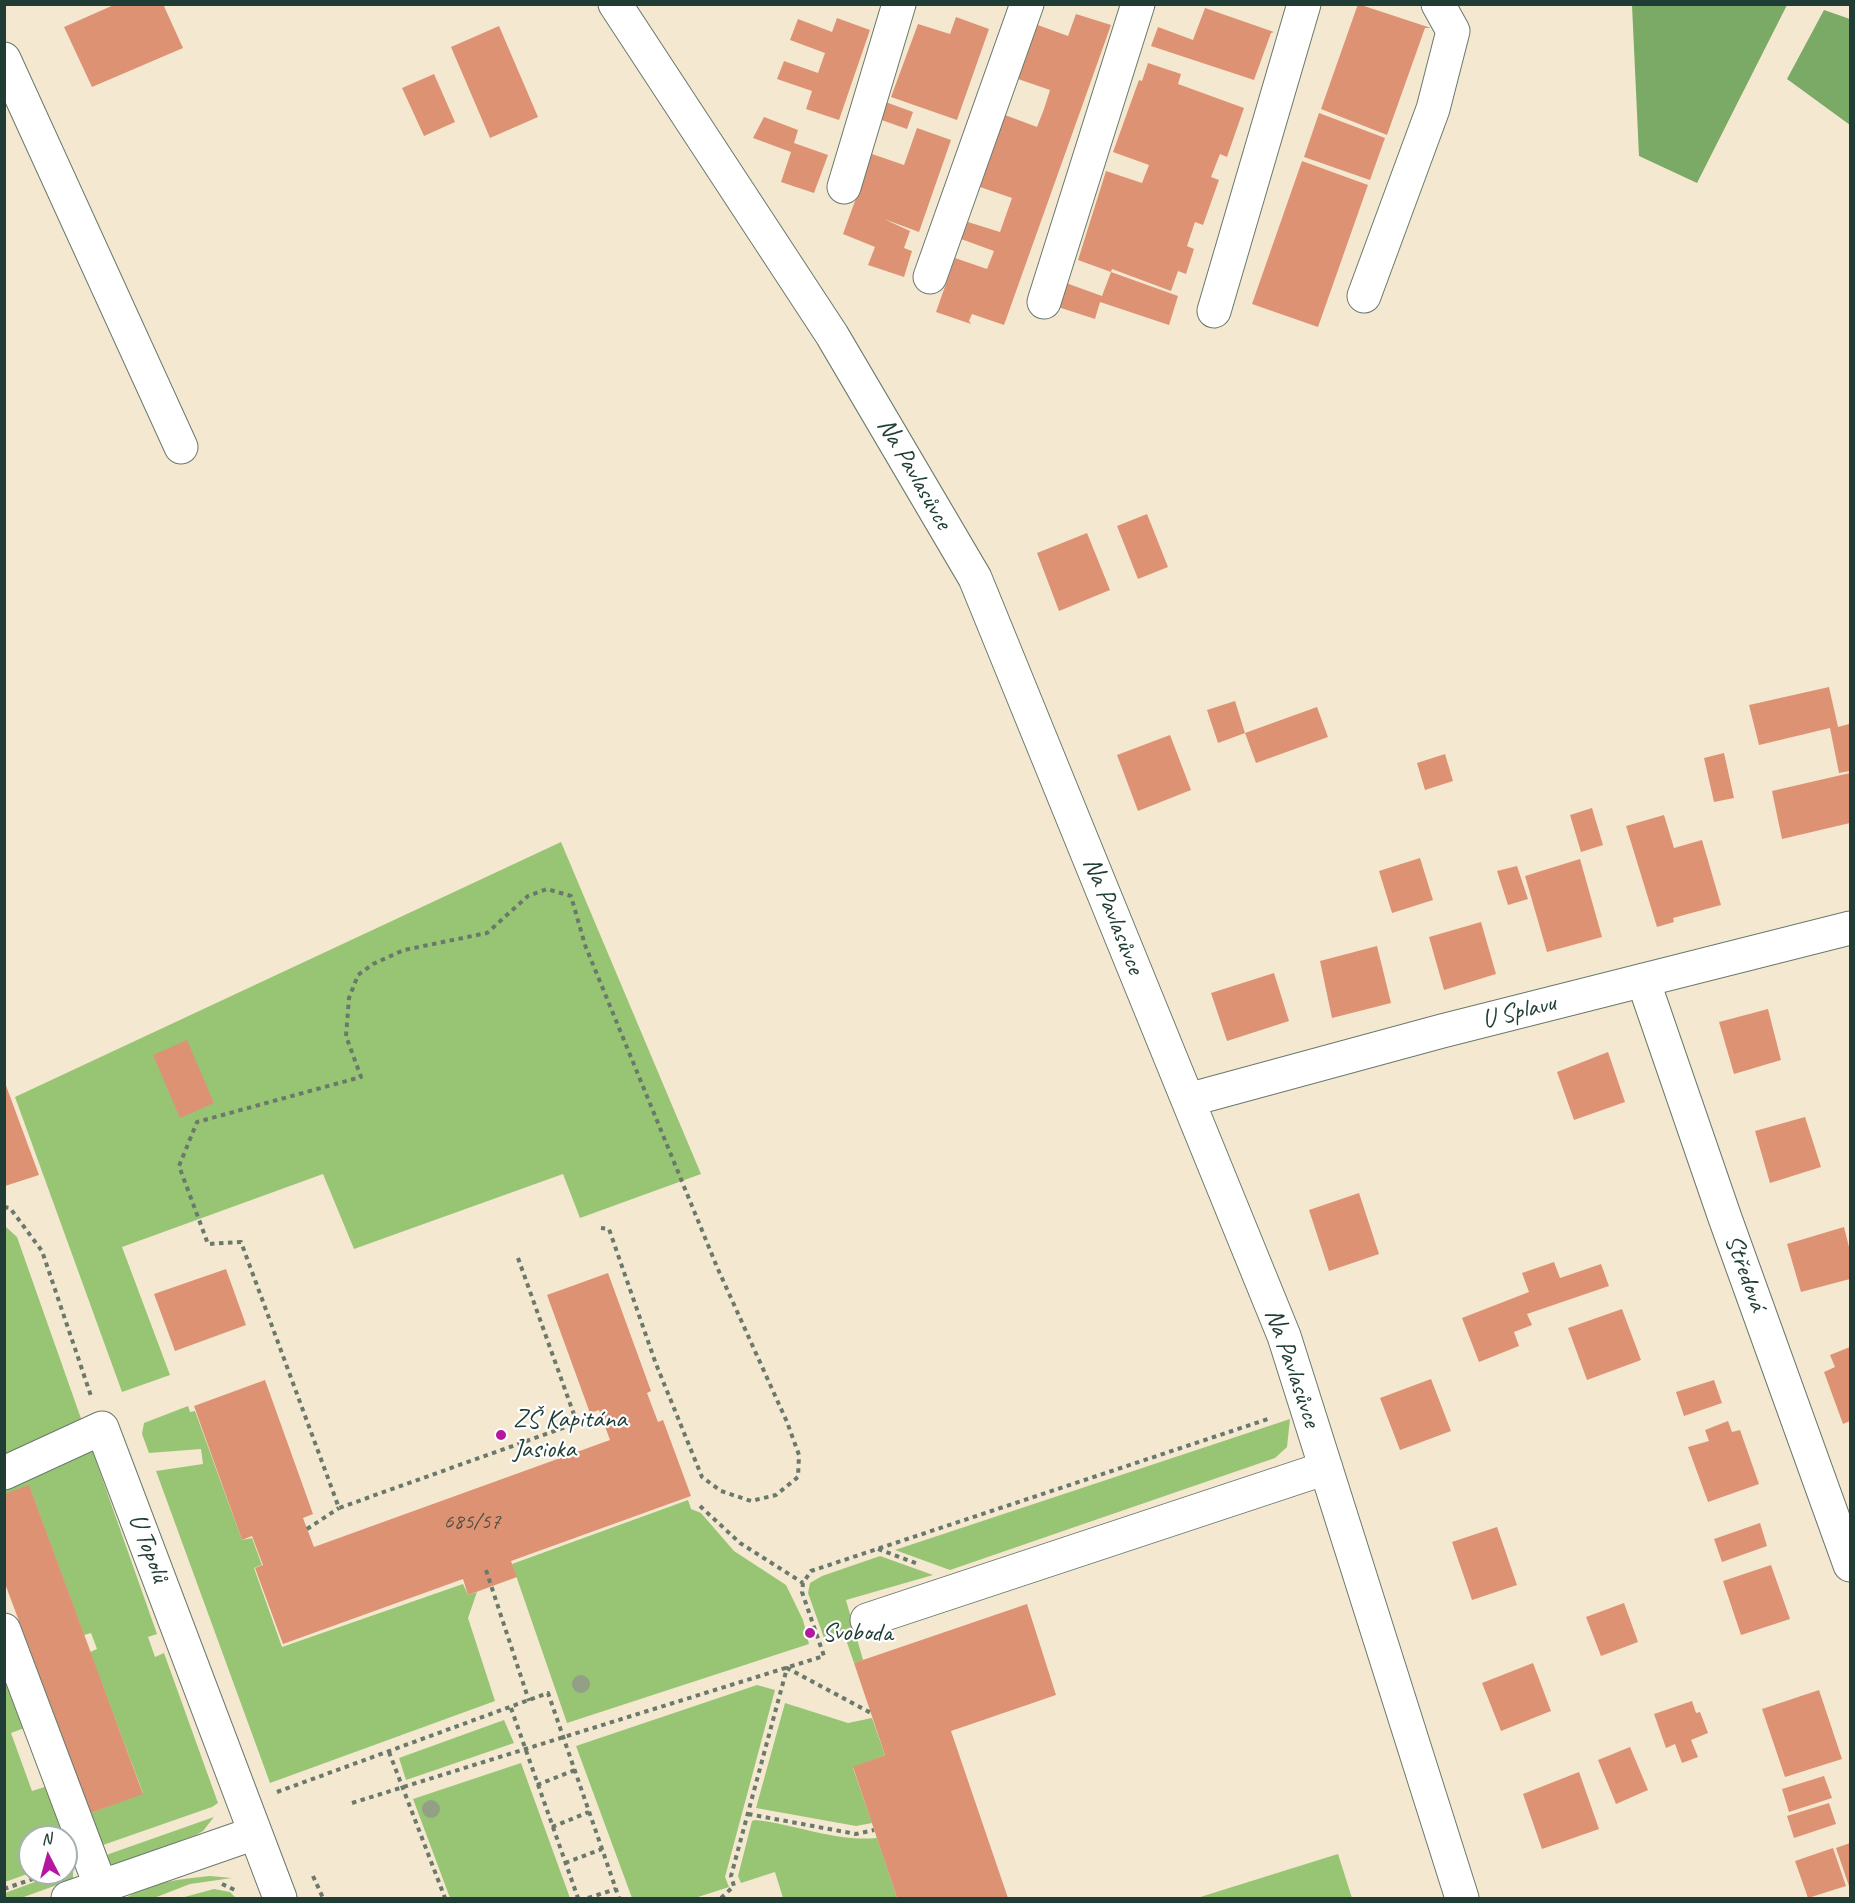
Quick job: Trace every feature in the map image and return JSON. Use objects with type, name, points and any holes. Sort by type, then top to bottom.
[{"type":"street","name":"Na Pavlasůvce","points":[[615,4],[832,335],[975,578],[1284,1336],[1462,1899]]},
{"type":"street","points":[[844,187],[899,4]]},
{"type":"street","points":[[930,277],[1027,4]]},
{"type":"street","points":[[1044,302],[1138,4]]},
{"type":"street","points":[[1214,310],[1304,4]]},
{"type":"street","points":[[1364,296],[1433,109],[1453,31],[1438,4]]},
{"type":"street","points":[[4,59],[182,447]]},
{"type":"street","name":"U Splavu","points":[[1188,1100],[1643,980],[1851,928]]},
{"type":"street","name":"Středová","points":[[1643,980],[1725,1218],[1851,1564]]},
{"type":"street","points":[[4,1473],[102,1428]]},
{"type":"street","name":"U Topolů","points":[[102,1428],[280,1899]]},
{"type":"street","points":[[867,1620],[1326,1468]]},
{"type":"street","points":[[4,1630],[103,1892]]},
{"type":"street","points":[[68,1899],[103,1892],[249,1819]]},
{"type":"path","points":[[339,1508],[241,1242],[208,1244],[183,1177],[179,1166],[197,1122],[361,1077],[346,1036],[349,998],[358,975],[373,964],[404,950],[488,933],[528,896],[547,889],[571,896],[585,945],[717,1267],[799,1455],[798,1477],[776,1495],[751,1501],[721,1491],[702,1477],[656,1364],[609,1229],[601,1228]]},
{"type":"path","points":[[4,1207],[10,1208],[42,1251],[102,1428]]},
{"type":"path","points":[[518,1258],[577,1423]]},
{"type":"path","points":[[352,1803],[824,1656],[802,1592],[803,1583],[811,1571],[1306,1406]]},
{"type":"path","points":[[307,1529],[339,1508],[577,1423],[603,1422]]},
{"type":"path","points":[[700,1506],[740,1543],[803,1583]]},
{"type":"path","points":[[486,1570],[528,1701]]},
{"type":"path","points":[[787,1668],[871,1713]]},
{"type":"path","points":[[721,1899],[734,1886],[731,1876],[787,1668]]},
{"type":"path","points":[[249,1819],[389,1752],[548,1693],[619,1899]]},
{"type":"path","points":[[511,1708],[523,1749],[578,1899]]},
{"type":"path","points":[[389,1752],[445,1899]]},
{"type":"path","points":[[537,1785],[575,1770]]},
{"type":"path","points":[[552,1827],[589,1812]]},
{"type":"path","points":[[748,1814],[856,1834],[874,1830]]},
{"type":"path","points":[[565,1863],[602,1849]]},
{"type":"path","points":[[588,1899],[616,1889]]},
{"type":"green space","points":[[1632,5],[1787,5],[1697,183],[1639,156]]},
{"type":"green space","points":[[1824,10],[1850,19],[1850,125],[1787,79]]},
{"type":"green space","points":[[561,842],[701,1174],[580,1218],[563,1174],[354,1249],[323,1174],[122,1247],[170,1375],[122,1392],[15,1097]]},
{"type":"green space","points":[[5,1226],[17,1237],[157,1634],[148,1637],[155,1657],[164,1653],[218,1803],[103,1845],[91,1813],[143,1793],[90,1652],[97,1649],[91,1633],[84,1635],[29,1486],[5,1494]]},
{"type":"green space","points":[[188,1406],[190,1412],[195,1411],[242,1540],[252,1538],[262,1565],[254,1568],[282,1647],[463,1584],[468,1595],[477,1592],[468,1618],[495,1701],[270,1783],[156,1471],[203,1464],[201,1449],[149,1453],[142,1434],[144,1423]]},
{"type":"green space","points":[[1290,1419],[1287,1447],[1275,1458],[950,1570],[895,1550]]},
{"type":"green space","points":[[688,1500],[691,1509],[701,1513],[734,1551],[786,1585],[803,1620],[809,1644],[567,1723],[512,1564]]},
{"type":"green space","points":[[880,1556],[933,1575],[846,1600],[863,1660],[854,1663],[843,1631],[824,1638],[808,1593],[810,1583],[822,1576]]},
{"type":"green space","points":[[4,1664],[27,1727],[11,1733],[32,1791],[51,1785],[66,1825],[18,1825],[18,1877],[5,1882]]},
{"type":"green space","points":[[757,1685],[775,1690],[725,1877],[729,1887],[695,1898],[632,1898],[576,1746]]},
{"type":"green space","points":[[785,1703],[848,1723],[872,1718],[885,1755],[853,1768],[872,1823],[856,1826],[756,1808]]},
{"type":"green space","points":[[504,1720],[514,1743],[406,1780],[399,1758]]},
{"type":"green space","points":[[521,1763],[570,1898],[450,1898],[413,1799]]},
{"type":"green space","points":[[214,1817],[203,1831],[196,1835],[114,1865],[106,1863],[106,1856],[109,1854]]},
{"type":"green space","points":[[752,1821],[831,1835],[862,1839],[877,1838],[897,1898],[783,1898],[775,1872],[741,1883],[738,1876]]},
{"type":"green space","points":[[1338,1854],[1352,1898],[1197,1898]]},
{"type":"green space","points":[[210,1876],[232,1878],[190,1884],[154,1898],[126,1898],[155,1885]]},
{"type":"green space","points":[[27,1885],[57,1885],[21,1898],[5,1898],[5,1893]]},
{"type":"green space","points":[[214,1889],[230,1892],[236,1898],[181,1898]]},
{"type":"building","points":[[116,4],[163,4],[183,48],[92,87],[64,27]]},
{"type":"building","points":[[1358,4],[1431,28],[1425,28],[1387,135],[1321,109]]},
{"type":"building","points":[[1205,8],[1274,32],[1271,33],[1254,80],[1151,46],[1158,27],[1193,40]]},
{"type":"building","points":[[1076,14],[1111,25],[1004,325],[972,314],[969,321],[971,324],[936,312],[955,258],[987,269],[994,251],[961,239],[968,222],[1000,232],[1012,198],[980,187],[1005,115],[1037,127],[1044,109],[1050,90],[1018,79],[1035,24],[1068,36]]},
{"type":"building","points":[[956,17],[989,29],[957,120],[891,97],[918,24],[950,34]]},
{"type":"building","points":[[837,18],[870,30],[839,120],[806,109],[812,91],[777,79],[784,61],[818,73],[825,53],[790,40],[798,19],[832,32]]},
{"type":"building","points":[[499,26],[538,117],[490,138],[451,47]]},
{"type":"building","points":[[1148,63],[1181,74],[1178,84],[1244,108],[1227,157],[1220,154],[1211,177],[1219,180],[1203,225],[1195,222],[1187,246],[1194,249],[1186,274],[1178,271],[1171,291],[1112,269],[1111,272],[1078,260],[1106,171],[1142,183],[1149,165],[1113,152],[1139,80],[1142,81]]},
{"type":"building","points":[[434,74],[455,122],[424,136],[402,88]]},
{"type":"building","points":[[880,100],[913,112],[907,129],[873,117]]},
{"type":"building","points":[[1319,113],[1385,138],[1370,180],[1304,157]]},
{"type":"building","points":[[764,117],[798,130],[794,143],[828,155],[814,193],[781,182],[791,152],[753,138]]},
{"type":"building","points":[[917,128],[951,140],[919,232],[884,219],[910,231],[904,248],[912,251],[904,277],[868,265],[875,247],[843,234],[872,154],[904,165]]},
{"type":"building","points":[[1302,161],[1368,185],[1318,327],[1252,304]]},
{"type":"building","points":[[1111,272],[1178,296],[1169,325],[1100,302],[1095,319],[1058,307],[1066,283],[1102,296]]},
{"type":"building","points":[[1147,514],[1168,567],[1138,579],[1117,526]]},
{"type":"building","points":[[1087,533],[1110,590],[1059,611],[1037,553]]},
{"type":"building","points":[[1829,687],[1838,727],[1849,724],[1850,771],[1839,773],[1830,728],[1759,745],[1749,705]]},
{"type":"building","points":[[1235,701],[1245,733],[1218,743],[1207,710]]},
{"type":"building","points":[[1317,707],[1328,737],[1256,763],[1245,733]]},
{"type":"building","points":[[1170,735],[1191,790],[1138,811],[1117,755]]},
{"type":"building","points":[[1724,753],[1734,798],[1714,802],[1704,758]]},
{"type":"building","points":[[1445,754],[1453,781],[1425,790],[1417,763]]},
{"type":"building","points":[[1850,773],[1850,823],[1782,839],[1772,791]]},
{"type":"building","points":[[1592,808],[1603,845],[1581,852],[1570,815]]},
{"type":"building","points":[[1664,815],[1674,848],[1702,840],[1721,905],[1673,918],[1674,922],[1657,927],[1626,826]]},
{"type":"building","points":[[1420,858],[1433,900],[1392,913],[1379,871]]},
{"type":"building","points":[[1580,859],[1602,937],[1547,952],[1525,876]]},
{"type":"building","points":[[1517,866],[1528,899],[1508,905],[1497,871]]},
{"type":"building","points":[[1481,922],[1496,974],[1444,990],[1429,937]]},
{"type":"building","points":[[1377,946],[1391,1003],[1332,1018],[1320,961]]},
{"type":"building","points":[[1274,973],[1289,1021],[1227,1041],[1211,993]]},
{"type":"building","points":[[1768,1009],[1781,1060],[1734,1074],[1719,1022]]},
{"type":"building","points":[[187,1040],[214,1103],[180,1118],[153,1055]]},
{"type":"building","points":[[1608,1052],[1625,1102],[1574,1120],[1557,1072]]},
{"type":"building","points":[[4,1080],[39,1175],[5,1186],[4,1184]]},
{"type":"building","points":[[1805,1117],[1821,1167],[1770,1183],[1755,1131]]},
{"type":"building","points":[[1359,1193],[1379,1254],[1329,1271],[1309,1210]]},
{"type":"building","points":[[1844,1227],[1850,1251],[1850,1279],[1801,1292],[1787,1244]]},
{"type":"building","points":[[1554,1262],[1560,1278],[1601,1264],[1609,1286],[1527,1314],[1532,1325],[1514,1332],[1519,1346],[1479,1362],[1462,1318],[1529,1292],[1522,1273]]},
{"type":"building","points":[[226,1269],[246,1325],[175,1351],[154,1294]]},
{"type":"building","points":[[608,1273],[651,1391],[647,1393],[658,1422],[663,1420],[691,1496],[511,1561],[517,1577],[468,1595],[463,1579],[283,1644],[255,1568],[263,1565],[252,1536],[242,1540],[194,1406],[265,1380],[313,1514],[303,1518],[314,1547],[610,1440],[599,1410],[590,1413],[547,1295]]},
{"type":"building","points":[[1622,1309],[1641,1360],[1587,1380],[1568,1328]]},
{"type":"building","points":[[1850,1347],[1850,1421],[1843,1424],[1824,1372],[1835,1367],[1830,1355]]},
{"type":"building","points":[[1431,1379],[1451,1431],[1400,1450],[1380,1398]]},
{"type":"building","points":[[1714,1380],[1722,1403],[1684,1416],[1676,1392]]},
{"type":"building","points":[[1728,1421],[1732,1432],[1740,1430],[1759,1484],[1708,1502],[1688,1447],[1709,1441],[1705,1430]]},
{"type":"building","points":[[29,1485],[143,1794],[91,1813],[4,1581],[4,1494]]},
{"type":"building","points":[[1760,1523],[1767,1546],[1722,1562],[1714,1539]]},
{"type":"building","points":[[1497,1527],[1517,1585],[1472,1600],[1452,1542]]},
{"type":"building","points":[[1771,1565],[1790,1619],[1741,1635],[1723,1581]]},
{"type":"building","points":[[1624,1603],[1638,1642],[1601,1656],[1586,1617]]},
{"type":"building","points":[[1027,1604],[1056,1695],[951,1731],[1008,1898],[897,1898],[853,1767],[885,1755],[854,1663]]},
{"type":"building","points":[[1533,1663],[1551,1711],[1501,1731],[1482,1683]]},
{"type":"building","points":[[1819,1690],[1842,1759],[1785,1777],[1762,1709]]},
{"type":"building","points":[[1692,1701],[1696,1713],[1700,1712],[1708,1733],[1691,1740],[1698,1757],[1682,1763],[1675,1744],[1666,1748],[1654,1714]]},
{"type":"building","points":[[1630,1747],[1648,1790],[1616,1804],[1598,1760]]},
{"type":"building","points":[[1579,1772],[1599,1829],[1542,1849],[1523,1794]]},
{"type":"building","points":[[1824,1776],[1832,1798],[1789,1812],[1782,1789]]},
{"type":"building","points":[[1829,1803],[1836,1824],[1794,1838],[1787,1816]]},
{"type":"building","points":[[1850,1843],[1850,1889],[1836,1848]]},
{"type":"building","points":[[1833,1848],[1846,1886],[1808,1898],[1795,1861]]},
{"type":"place","name":"ZŠ Kapitána Jasioka","points":[[501,1435]]},
{"type":"place","name":"Svoboda","points":[[810,1633]]}]
